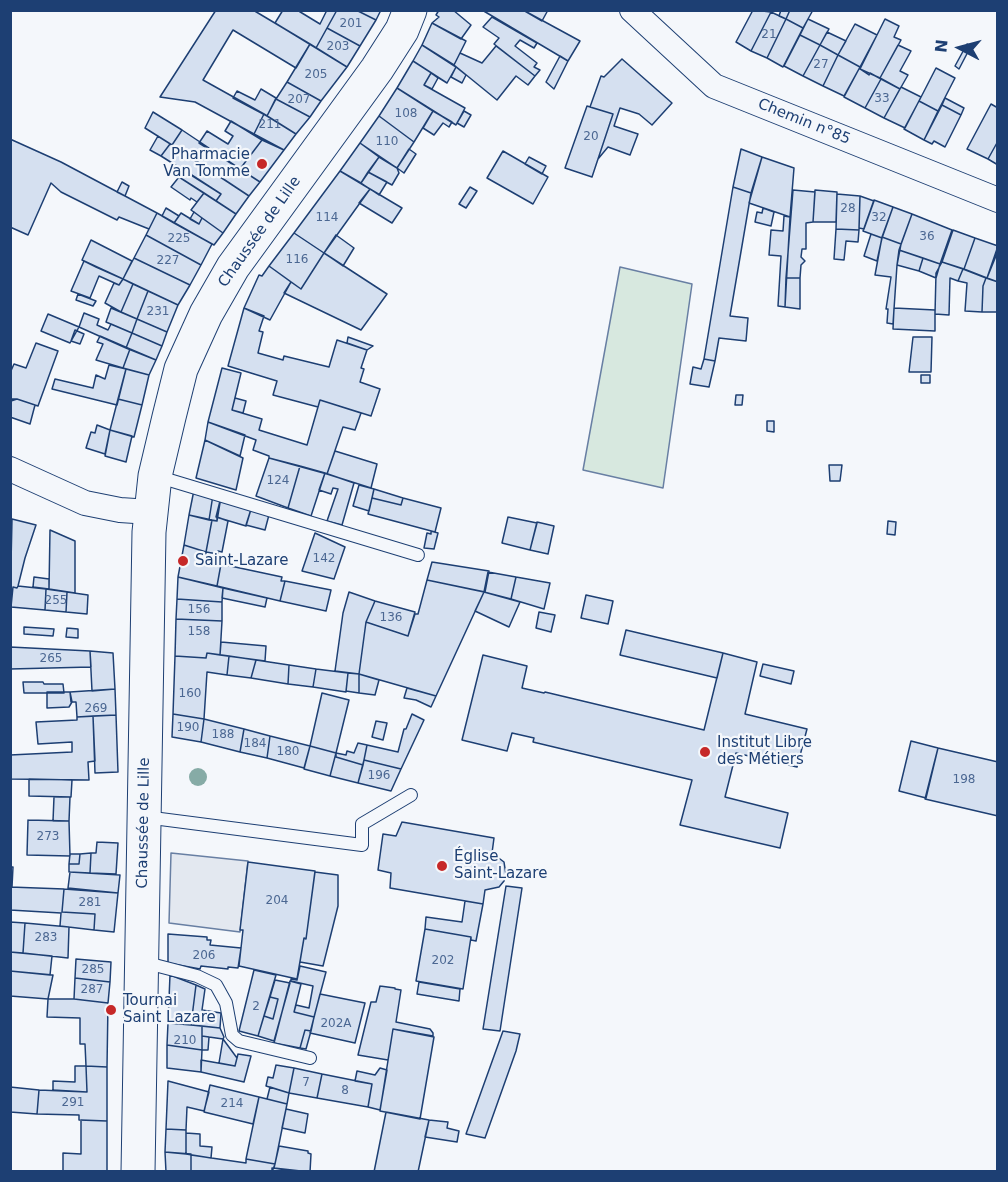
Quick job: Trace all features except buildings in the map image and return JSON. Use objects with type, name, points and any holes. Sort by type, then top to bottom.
[{"type":"main road","name":"Chaussée de Lille","points":[[138,1172],[150,512],[155,476],[181,369],[206,314],[233,267],[377,69],[402,30],[410,10]]},
{"type":"street","name":"Chemin n°85","points":[[632,10],[714,86],[998,200]]},
{"type":"street","points":[[10,469],[85,503],[120,510],[150,512]]},
{"type":"lane","points":[[155,476],[418,555]]},
{"type":"lane","points":[[144,817],[362,845],[362,824],[411,795]]},
{"type":"lane","points":[[142,962],[197,976],[216,985],[226,1003],[232,1035],[239,1041],[310,1058]]},
{"type":"shaded area","points":[[620,267],[692,284],[663,488],[583,470]]},
{"type":"shaded area","points":[[171,853],[248,861],[240,932],[169,923]]},
{"type":"place","name":"Pharmacie Van Tomme","points":[[262,164]]},
{"type":"place","name":"Saint-Lazare","points":[[183,561]]},
{"type":"place","name":"Institut Libre des Métiers","points":[[705,752]]},
{"type":"place","name":"Église Saint-Lazare","points":[[442,866]]},
{"type":"place","name":"Tournai Saint Lazare","points":[[111,1010]]}]
